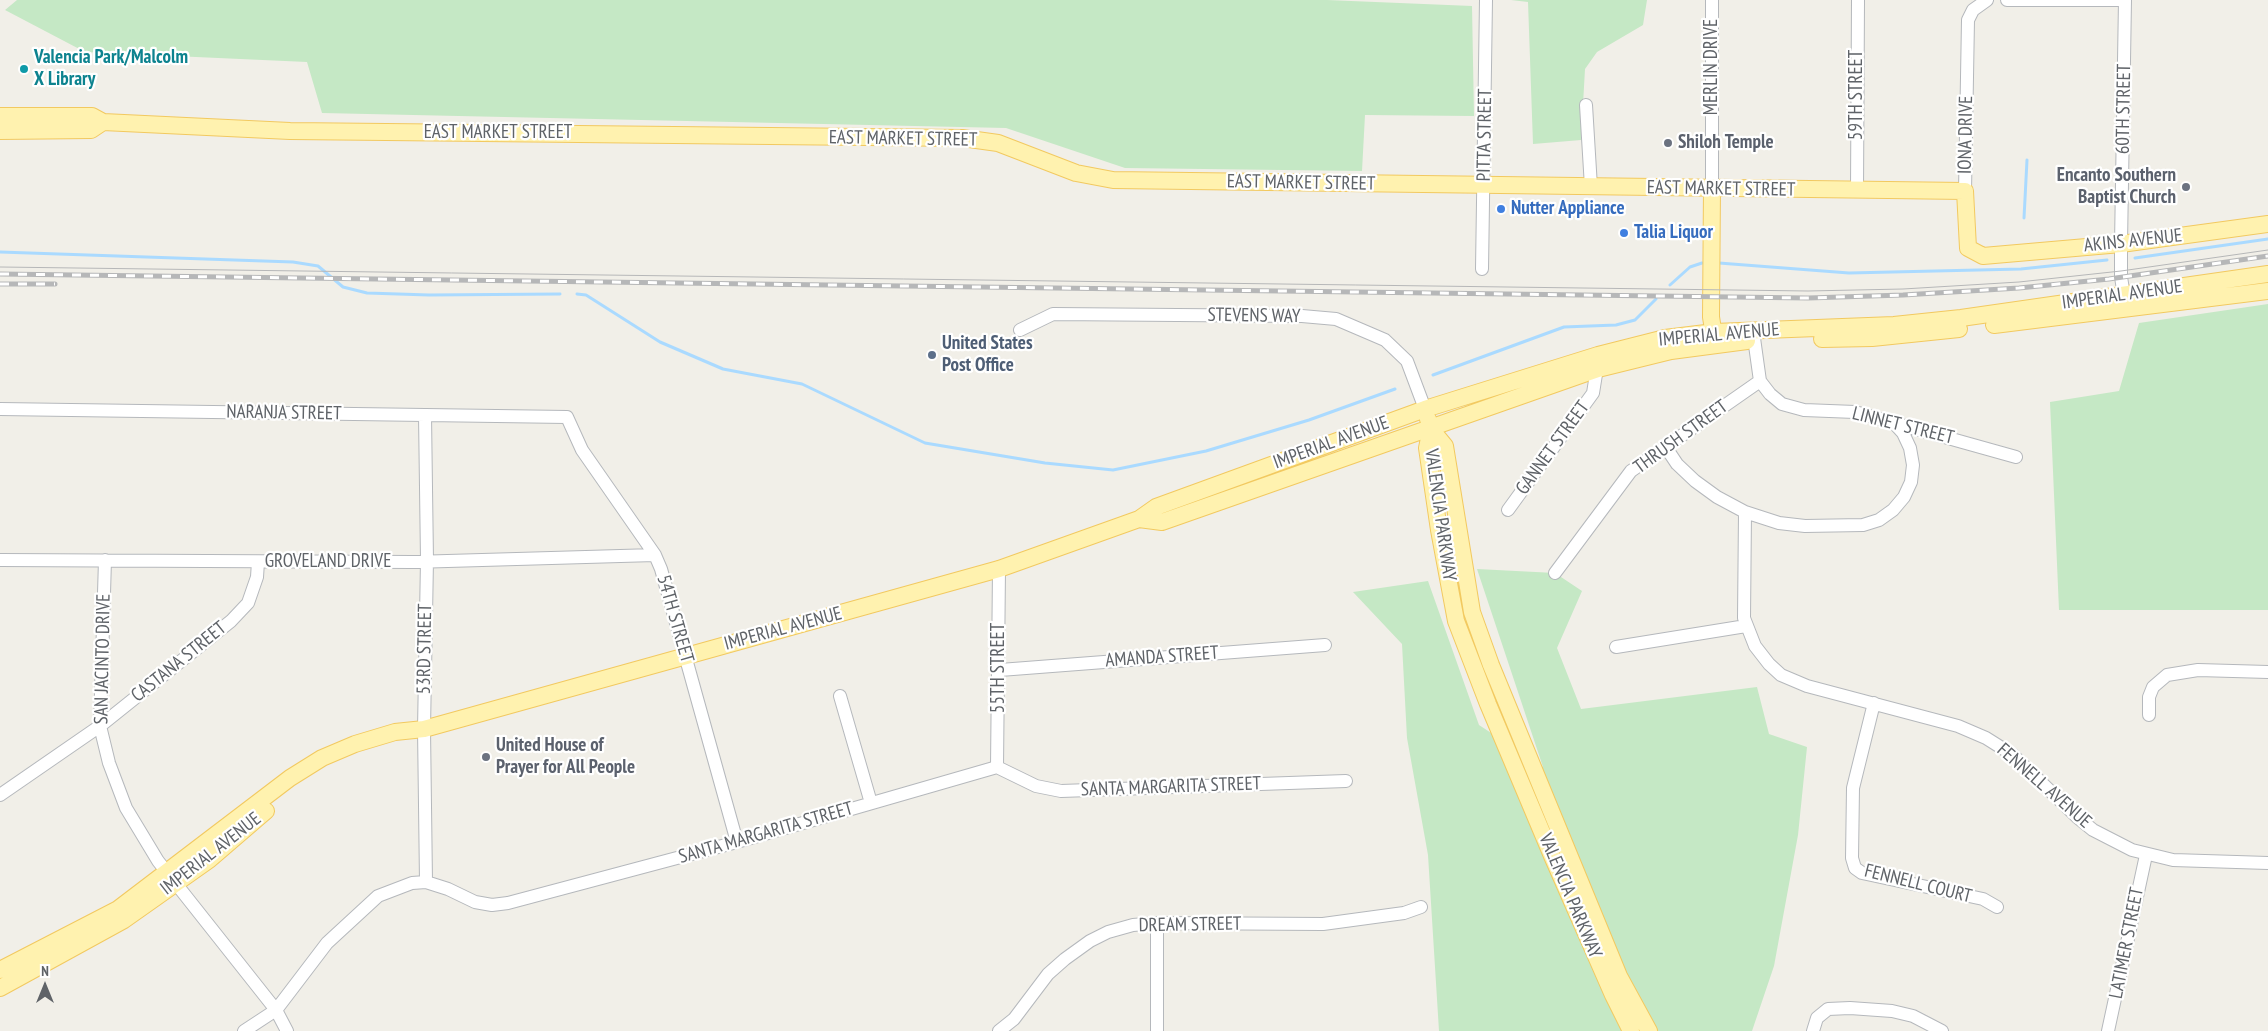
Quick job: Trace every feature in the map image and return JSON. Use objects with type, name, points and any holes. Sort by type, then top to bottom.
[{"type":"main road","name":"EAST MARKET STREET","points":[[0,116],[92,116],[103,122],[290,131],[962,138],[998,143],[1076,173],[1113,180],[1965,191]]},
{"type":"main road","name":"EAST MARKET STREET","points":[[0,131],[92,130],[103,122]]},
{"type":"main road","name":"MERLIN DRIVE","points":[[1712,188],[1711,317],[1714,338]]},
{"type":"main road","name":"IONA DRIVE","points":[[1965,191],[1968,248],[1983,256],[1997,254]]},
{"type":"main road","name":"AKINS AVENUE","points":[[1997,254],[2120,244],[2268,224]]},
{"type":"main road","name":"IMPERIAL AVENUE","points":[[2125,301],[2268,274]]},
{"type":"main road","name":"IMPERIAL AVENUE","points":[[0,988],[124,920],[290,778],[322,758],[355,744],[395,732],[424,729],[999,569],[1139,519],[1156,507],[1425,409],[1598,362],[1630,359],[1714,338],[1894,325],[2125,301],[2268,290]]},
{"type":"main road","name":"IMPERIAL AVENUE","points":[[1139,519],[1162,522],[1431,429],[1598,362]]},
{"type":"main road","name":"STEVENS WAY","points":[[1425,409],[1431,429]]},
{"type":"main road","name":"VALENCIA PARKWAY","points":[[1431,429],[1427,448],[1439,530],[1456,621],[1488,704],[1552,856],[1613,995],[1631,1031]]},
{"type":"main road","name":"VALENCIA PARKWAY","points":[[1431,429],[1445,446],[1472,612],[1491,665],[1619,976],[1649,1031]]},
{"type":"main road","name":"IMPERIAL AVENUE","points":[[0,970],[118,910],[172,879]]},
{"type":"street","name":"PITTA STREET","points":[[1482,270],[1486,0]]},
{"type":"street","name":"MERLIN DRIVE","points":[[1712,0],[1712,188]]},
{"type":"street","name":"59TH STREET","points":[[1857,190],[1858,0]]},
{"type":"street","name":"IONA DRIVE","points":[[1965,191],[1968,20],[1973,10],[1987,0]]},
{"type":"street","points":[[2006,0],[2125,0]]},
{"type":"street","name":"60TH STREET","points":[[2125,0],[2120,244],[2125,301]]},
{"type":"street","points":[[1586,106],[1591,187]]},
{"type":"street","name":"STEVENS WAY","points":[[1020,330],[1053,314],[1302,316],[1343,322],[1385,340],[1406,361],[1425,409]]},
{"type":"street","points":[[1753,336],[1760,381]]},
{"type":"street","name":"GANNET STREET","points":[[1508,510],[1593,393],[1598,362]]},
{"type":"street","name":"LINNET STREET","points":[[1760,381],[1776,400],[1789,407],[1804,410],[1855,412],[2016,457]]},
{"type":"street","name":"THRUSH STREET","points":[[1555,573],[1631,471],[1760,381]]},
{"type":"street","name":"NARANJA STREET","points":[[0,409],[567,417]]},
{"type":"street","name":"53RD STREET","points":[[425,415],[427,560],[424,729],[426,882]]},
{"type":"street","name":"54TH STREET","points":[[567,417],[582,450],[662,569],[737,842]]},
{"type":"street","points":[[1665,446],[1677,464],[1694,481],[1717,498],[1745,512],[1779,523],[1805,526],[1863,525],[1886,515],[1899,504],[1908,490],[1913,465],[1907,441],[1892,421]]},
{"type":"street","points":[[1616,646],[1746,626],[1743,601],[1745,512]]},
{"type":"street","name":"GROVELAND DRIVE","points":[[0,560],[258,562],[655,556]]},
{"type":"street","name":"SAN JACINTO DRIVE","points":[[104,560],[100,726],[109,763],[126,808],[158,861],[276,1010],[288,1031]]},
{"type":"street","name":"CASTANA STREET","points":[[0,796],[100,726],[230,621],[248,603],[257,577],[258,562]]},
{"type":"street","name":"55TH STREET","points":[[997,767],[1000,670],[999,569]]},
{"type":"street","name":"FENNELL AVENUE","points":[[1746,626],[1755,646],[1769,664],[1781,675],[1798,683],[1958,726],[1986,738],[2013,755],[2077,818],[2093,830],[2119,844],[2146,854],[2173,860],[2268,863]]},
{"type":"street","name":"AMANDA STREET","points":[[1000,670],[1325,645]]},
{"type":"street","points":[[2149,715],[2149,697],[2153,687],[2162,678],[2173,672],[2198,670],[2268,672]]},
{"type":"street","points":[[840,696],[871,803]]},
{"type":"street","name":"FENNELL COURT","points":[[1874,703],[1853,788],[1852,858],[1855,868],[1862,873],[1983,899],[1997,908]]},
{"type":"street","name":"SANTA MARGARITA STREET","points":[[426,882],[475,902],[492,905],[508,903],[737,842],[997,767],[1036,786],[1061,791],[1346,781]]},
{"type":"street","name":"LATIMER STREET","points":[[2108,1031],[2146,854]]},
{"type":"street","points":[[244,1031],[276,1010],[327,943],[378,896],[406,885],[426,882]]},
{"type":"street","name":"DREAM STREET","points":[[999,1031],[1014,1019],[1048,974],[1064,959],[1090,941],[1108,932],[1133,925],[1157,923],[1323,924],[1404,913],[1421,907]]},
{"type":"street","points":[[1157,923],[1157,1031]]},
{"type":"street","points":[[1813,1031],[1817,1018],[1828,1009],[1850,1008],[1892,1011],[1913,1016],[1942,1031]]},
{"type":"green space","points":[[17,0],[1327,0],[1472,6],[1474,116],[1365,115],[1362,171],[1125,168],[1006,128],[322,113],[307,62],[85,52],[5,10]]},
{"type":"green space","points":[[1511,0],[1647,0],[1643,25],[1597,52],[1585,69],[1581,140],[1533,144],[1528,2]]},
{"type":"green space","points":[[2268,304],[2268,610],[2059,610],[2050,402],[2119,391],[2139,323]]},
{"type":"green space","points":[[1477,569],[1555,573],[1582,591],[1557,648],[1581,709],[1757,687],[1769,734],[1807,747],[1798,835],[1774,966],[1752,1031],[1439,1031],[1428,855],[1407,738],[1402,644],[1353,592],[1428,581],[1479,725],[1543,767]]},
{"type":"waterway","points":[[2024,218],[2027,160]]},
{"type":"waterway","points":[[2135,258],[2268,239]]},
{"type":"waterway","points":[[0,252],[293,262],[318,266],[343,287],[367,293],[429,295],[560,294]]},
{"type":"waterway","points":[[1719,263],[1849,273],[2021,269],[2107,260]]},
{"type":"waterway","points":[[1670,285],[1690,267],[1702,263]]},
{"type":"waterway","points":[[577,294],[586,295],[660,342],[723,369],[802,384],[925,443],[1045,463],[1113,470],[1206,451],[1309,420],[1395,389]]},
{"type":"waterway","points":[[1433,375],[1564,327],[1616,325],[1635,320],[1656,299]]},
{"type":"tram line","points":[[0,267],[1808,291],[1903,289],[2019,282],[2121,271],[2268,250]]},
{"type":"railway","points":[[0,274],[1808,298],[1903,295],[2019,288],[2109,279],[2268,256]]},
{"type":"railway","points":[[0,284],[55,284]]},
{"type":"place","name":"Valencia Park/Malcolm X Library","points":[[24,69]]},
{"type":"place","name":"Shiloh Temple","points":[[1668,143]]},
{"type":"place","name":"Encanto Southern Baptist Church","points":[[2186,187]]},
{"type":"place","name":"Nutter Appliance","points":[[1501,209]]},
{"type":"place","name":"Talia Liquor","points":[[1624,233]]},
{"type":"place","name":"United States Post Office","points":[[932,355]]},
{"type":"place","name":"United House of Prayer for All People","points":[[486,757]]}]
